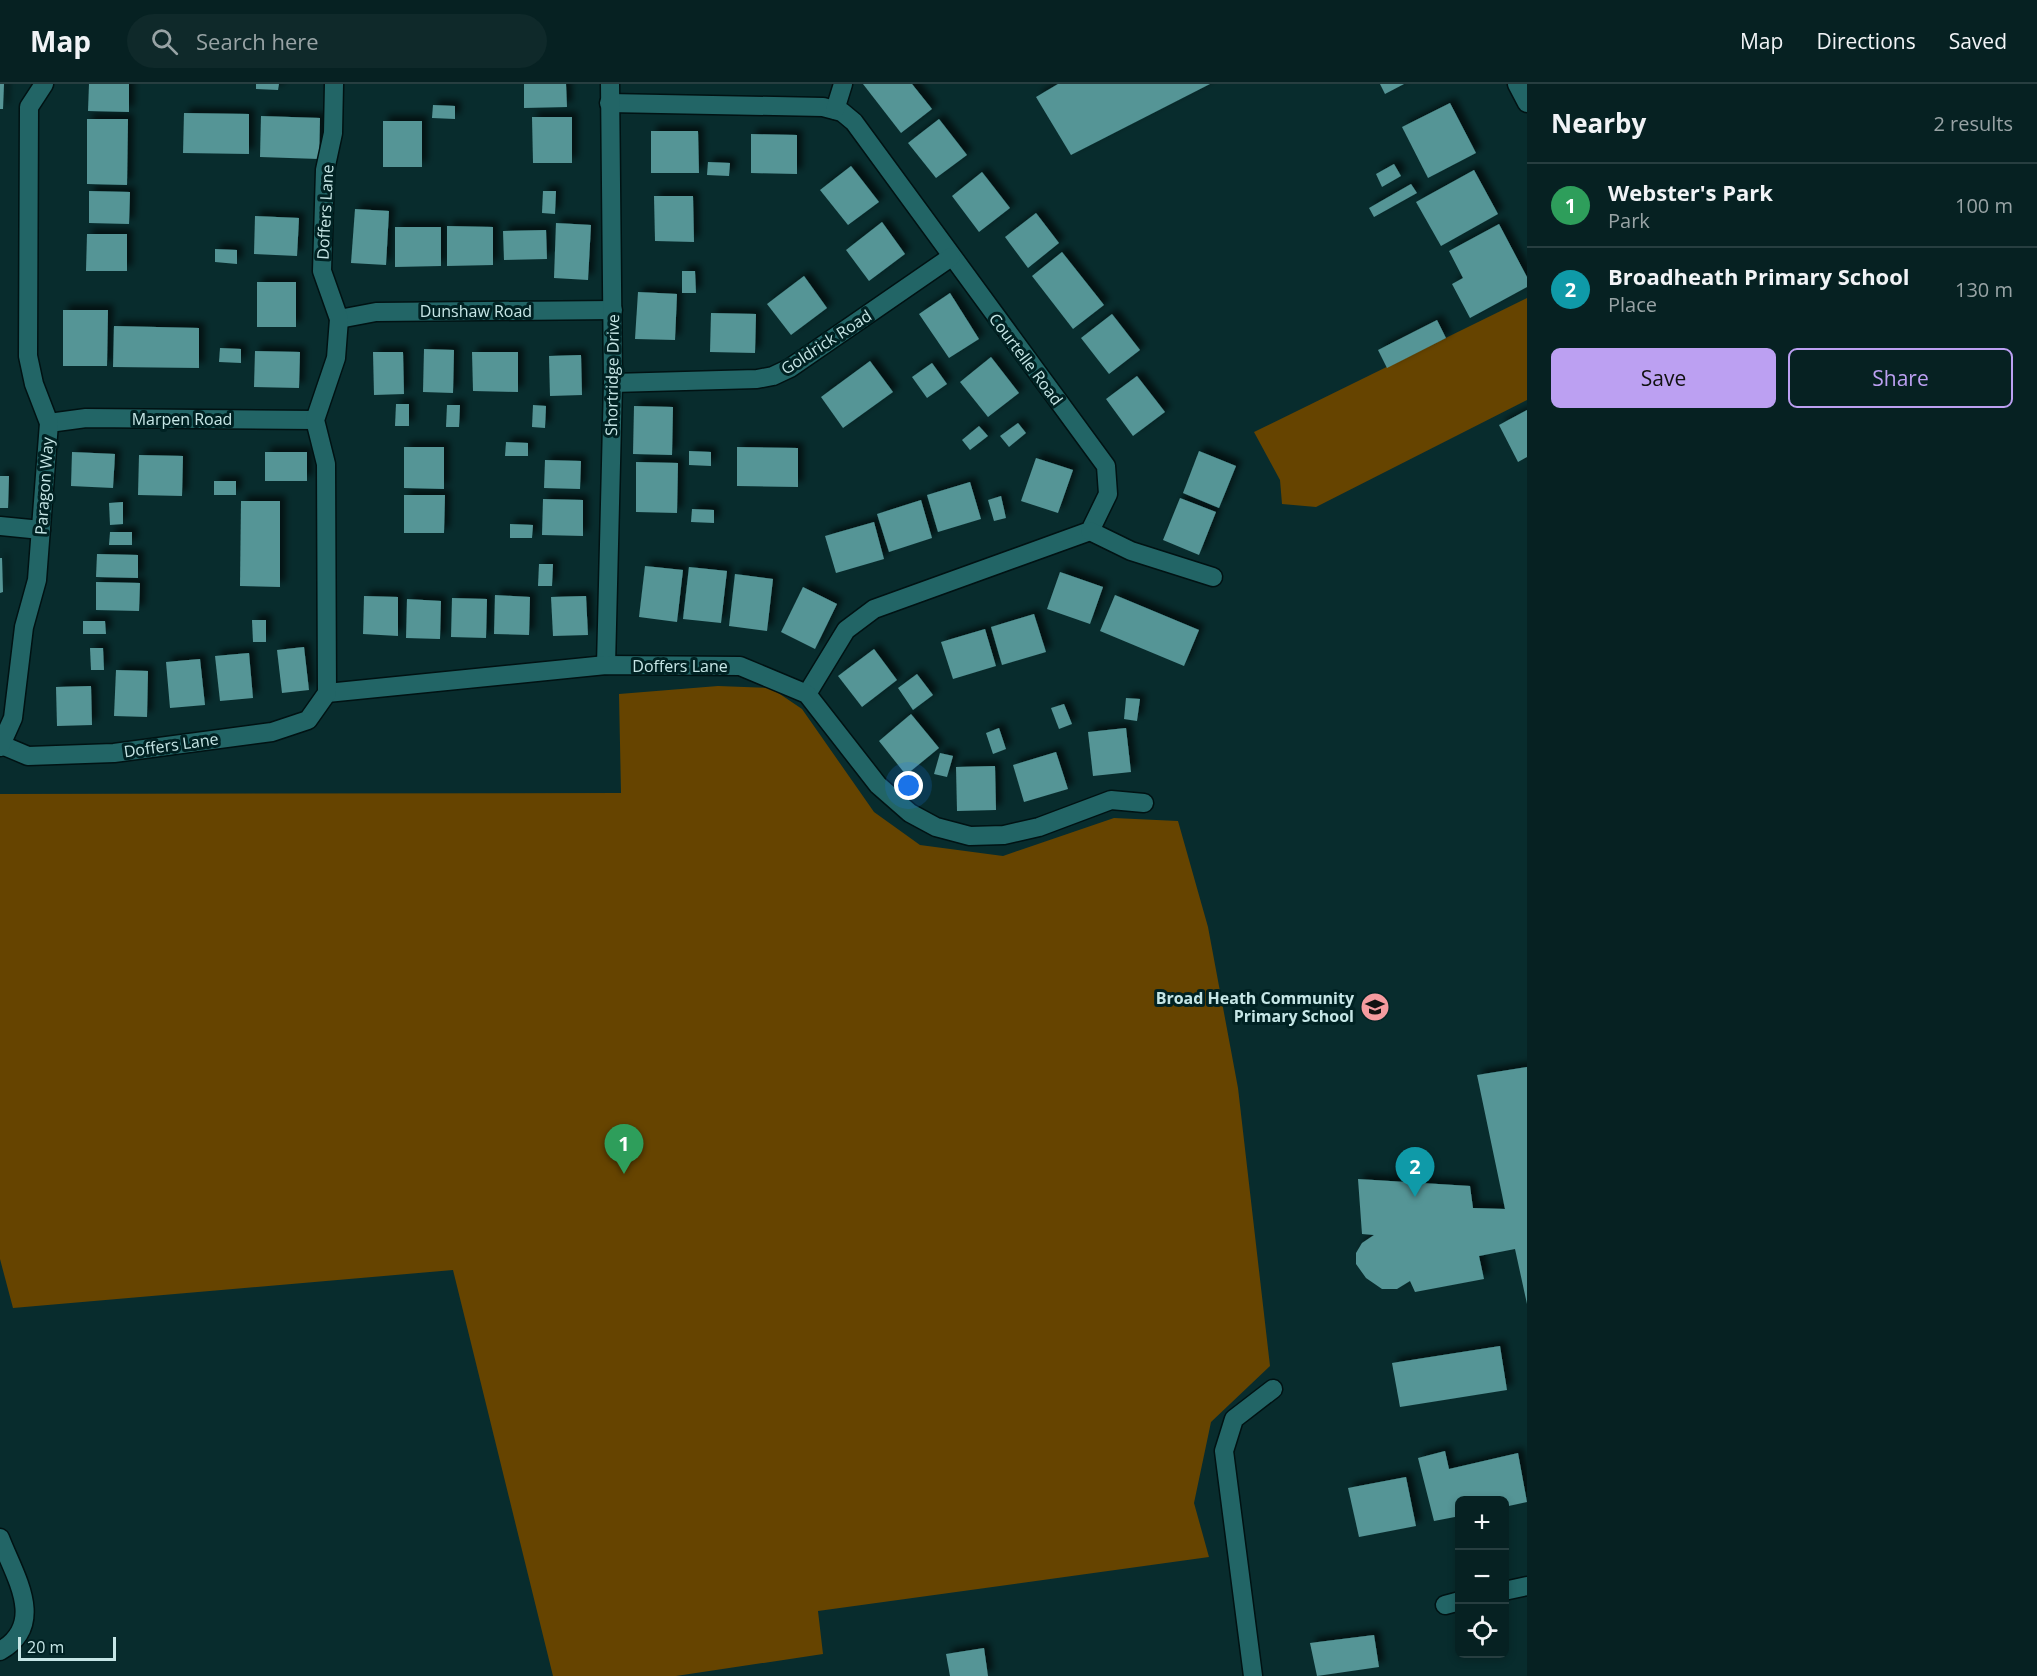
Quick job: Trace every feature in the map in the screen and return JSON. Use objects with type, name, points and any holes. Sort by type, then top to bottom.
[{"type":"street","name":"Paragon Way","points":[[1,746],[13,718],[24,627],[37,580],[49,423],[34,384],[28,356],[29,107],[44,84]]},
{"type":"street","name":"Doffers Lane","points":[[315,420],[336,358],[339,319],[322,271],[325,170],[333,133],[334,84]]},
{"type":"street","name":"Shortridge Drive","points":[[606,665],[613,383],[610,84]]},
{"type":"street","points":[[609,103],[823,107],[835,110],[843,84]]},
{"type":"street","name":"Courtelle Road","points":[[835,110],[854,123],[1106,466],[1108,494],[1090,531]]},
{"type":"street","name":"Goldrick Road","points":[[613,383],[757,379],[773,376],[790,368],[951,257]]},
{"type":"street","name":"Dunshaw Road","points":[[339,319],[375,312],[613,310]]},
{"type":"street","name":"Marpen Road","points":[[49,423],[86,418],[315,420]]},
{"type":"street","points":[[315,420],[326,464],[327,693]]},
{"type":"street","points":[[0,526],[41,530]]},
{"type":"street","points":[[807,694],[846,630],[874,609],[1090,531],[1131,550],[1213,577]]},
{"type":"street","name":"Doffers Lane","points":[[1,746],[28,756],[114,753],[272,732],[308,720],[327,693],[606,665],[740,666],[807,694],[878,785],[910,813],[936,826],[970,836],[1004,835],[1039,827],[1111,800],[1144,803]]},
{"type":"street","points":[[1254,1676],[1224,1451],[1234,1419],[1273,1389]]},
{"type":"street","points":[[0,1538],[21,1592],[27,1617],[21,1633],[11,1644],[0,1651]]},
{"type":"street","points":[[1509,1590],[1527,1586]]},
{"type":"shaded area","points":[[1527,298],[1527,400],[1316,507],[1282,504],[1280,480],[1254,432]]},
{"type":"shaded area","points":[[718,686],[771,688],[802,709],[874,812],[920,845],[1003,856],[1114,818],[1178,821],[1208,927],[1238,1088],[1270,1366],[1211,1422],[1194,1503],[1209,1557],[818,1611],[823,1654],[676,1676],[553,1676],[453,1270],[13,1308],[0,1259],[0,794],[621,793],[619,694]]},
{"type":"building","points":[[0,84],[4,84],[3,109],[0,109]]},
{"type":"building","points":[[89,84],[129,84],[129,112],[88,111]]},
{"type":"building","points":[[256,84],[279,84],[278,90],[256,89]]},
{"type":"building","points":[[524,84],[566,84],[567,107],[524,108]]},
{"type":"building","points":[[863,84],[912,84],[932,109],[901,133]]},
{"type":"building","points":[[1058,84],[1210,84],[1071,155],[1036,97]]},
{"type":"building","points":[[1380,84],[1404,84],[1385,94]]},
{"type":"building","points":[[1450,103],[1476,153],[1428,178],[1402,127]]},
{"type":"building","points":[[433,105],[455,106],[455,119],[432,118]]},
{"type":"building","points":[[184,113],[249,114],[249,154],[183,153]]},
{"type":"building","points":[[261,116],[320,118],[319,159],[260,157]]},
{"type":"building","points":[[532,117],[572,117],[572,163],[533,163]]},
{"type":"building","points":[[87,119],[128,119],[127,185],[87,184]]},
{"type":"building","points":[[939,119],[967,155],[936,178],[908,143]]},
{"type":"building","points":[[383,121],[422,121],[422,167],[383,167]]},
{"type":"building","points":[[651,131],[698,131],[699,173],[651,173]]},
{"type":"building","points":[[751,134],[797,135],[797,174],[751,173]]},
{"type":"building","points":[[708,162],[730,163],[729,176],[707,175]]},
{"type":"building","points":[[1394,164],[1401,176],[1382,187],[1376,174]]},
{"type":"building","points":[[851,166],[879,202],[848,225],[820,190]]},
{"type":"building","points":[[1474,170],[1498,214],[1441,246],[1416,202]]},
{"type":"building","points":[[982,172],[1010,208],[979,232],[952,196]]},
{"type":"building","points":[[1411,184],[1417,193],[1374,217],[1369,208]]},
{"type":"building","points":[[89,191],[130,192],[129,224],[89,223]]},
{"type":"building","points":[[543,191],[556,191],[555,214],[542,213]]},
{"type":"building","points":[[654,196],[693,196],[694,242],[655,241]]},
{"type":"building","points":[[355,209],[389,211],[386,265],[351,263]]},
{"type":"building","points":[[1036,213],[1059,243],[1028,268],[1005,237]]},
{"type":"building","points":[[255,216],[299,218],[297,256],[254,254]]},
{"type":"building","points":[[882,222],[905,254],[869,281],[846,250]]},
{"type":"building","points":[[556,223],[591,225],[588,280],[554,278]]},
{"type":"building","points":[[1499,224],[1527,277],[1527,287],[1470,318],[1452,284],[1463,278],[1449,251]]},
{"type":"building","points":[[447,226],[493,227],[493,265],[447,266]]},
{"type":"building","points":[[395,227],[441,227],[441,266],[395,267]]},
{"type":"building","points":[[546,230],[547,259],[504,260],[503,231]]},
{"type":"building","points":[[87,234],[127,234],[127,271],[86,271]]},
{"type":"building","points":[[215,249],[237,250],[237,264],[215,262]]},
{"type":"building","points":[[1062,252],[1104,305],[1073,329],[1032,276]]},
{"type":"building","points":[[682,271],[695,271],[696,293],[682,293]]},
{"type":"building","points":[[804,276],[827,308],[791,335],[767,304]]},
{"type":"building","points":[[257,282],[296,282],[296,327],[257,327]]},
{"type":"building","points":[[638,292],[677,294],[675,340],[635,339]]},
{"type":"building","points":[[950,293],[979,339],[949,358],[919,314]]},
{"type":"building","points":[[63,310],[108,310],[107,366],[63,366]]},
{"type":"building","points":[[711,313],[756,314],[755,353],[710,352]]},
{"type":"building","points":[[1112,314],[1140,350],[1109,374],[1081,338]]},
{"type":"building","points":[[1437,320],[1446,338],[1387,368],[1378,350]]},
{"type":"building","points":[[114,326],[199,328],[199,368],[113,367]]},
{"type":"building","points":[[220,348],[241,349],[241,363],[219,362]]},
{"type":"building","points":[[424,349],[454,350],[453,393],[423,392]]},
{"type":"building","points":[[255,351],[300,352],[299,388],[254,387]]},
{"type":"building","points":[[373,352],[403,352],[404,394],[374,395]]},
{"type":"building","points":[[472,352],[518,352],[518,392],[473,391]]},
{"type":"building","points":[[581,355],[582,395],[550,396],[549,356]]},
{"type":"building","points":[[991,357],[1019,393],[988,417],[960,382]]},
{"type":"building","points":[[870,361],[893,392],[843,428],[821,397]]},
{"type":"building","points":[[932,363],[947,384],[927,398],[912,377]]},
{"type":"building","points":[[1137,376],[1165,412],[1133,436],[1106,399]]},
{"type":"building","points":[[396,404],[409,404],[409,426],[395,426]]},
{"type":"building","points":[[447,405],[460,405],[459,427],[446,427]]},
{"type":"building","points":[[533,405],[546,406],[545,428],[532,427]]},
{"type":"building","points":[[634,406],[673,407],[672,455],[633,454]]},
{"type":"building","points":[[1527,410],[1527,457],[1518,462],[1499,425]]},
{"type":"building","points":[[1018,423],[1026,433],[1009,447],[1000,436]]},
{"type":"building","points":[[979,426],[988,436],[970,450],[962,440]]},
{"type":"building","points":[[506,442],[528,443],[528,456],[505,456]]},
{"type":"building","points":[[404,447],[444,447],[444,489],[404,488]]},
{"type":"building","points":[[737,447],[798,448],[798,487],[737,486]]},
{"type":"building","points":[[689,451],[711,452],[711,466],[689,465]]},
{"type":"building","points":[[1199,451],[1236,466],[1219,508],[1183,493]]},
{"type":"building","points":[[72,452],[115,454],[113,488],[71,486]]},
{"type":"building","points":[[265,452],[307,452],[307,481],[265,481]]},
{"type":"building","points":[[139,455],[183,456],[182,496],[138,495]]},
{"type":"building","points":[[1036,458],[1073,470],[1058,513],[1021,501]]},
{"type":"building","points":[[545,460],[581,461],[580,489],[544,488]]},
{"type":"building","points":[[636,462],[678,463],[677,513],[636,512]]},
{"type":"building","points":[[0,476],[9,476],[8,508],[0,508]]},
{"type":"building","points":[[214,481],[236,481],[236,495],[214,495]]},
{"type":"building","points":[[970,482],[981,519],[938,532],[927,495]]},
{"type":"building","points":[[404,495],[445,495],[444,533],[404,533]]},
{"type":"building","points":[[1001,496],[1006,518],[994,521],[988,500]]},
{"type":"building","points":[[1180,498],[1216,512],[1199,555],[1163,540]]},
{"type":"building","points":[[543,499],[583,500],[583,536],[542,535]]},
{"type":"building","points":[[921,500],[932,538],[889,552],[877,514]]},
{"type":"building","points":[[241,501],[280,501],[280,587],[240,586]]},
{"type":"building","points":[[123,502],[123,524],[110,525],[109,503]]},
{"type":"building","points":[[692,509],[714,510],[714,523],[691,522]]},
{"type":"building","points":[[874,522],[884,559],[836,573],[825,536]]},
{"type":"building","points":[[510,524],[533,525],[532,538],[510,538]]},
{"type":"building","points":[[110,532],[132,532],[132,545],[109,545]]},
{"type":"building","points":[[97,554],[138,555],[138,578],[96,577]]},
{"type":"building","points":[[0,558],[2,558],[3,592],[0,593]]},
{"type":"building","points":[[539,564],[553,564],[552,586],[538,586]]},
{"type":"building","points":[[645,566],[683,570],[677,622],[639,617]]},
{"type":"building","points":[[689,567],[727,571],[721,623],[683,619]]},
{"type":"building","points":[[1060,572],[1103,587],[1090,624],[1047,609]]},
{"type":"building","points":[[735,574],[773,579],[767,631],[729,626]]},
{"type":"building","points":[[96,582],[140,583],[139,611],[96,610]]},
{"type":"building","points":[[803,587],[837,604],[815,649],[781,632]]},
{"type":"building","points":[[495,595],[530,597],[529,635],[494,634]]},
{"type":"building","points":[[1115,595],[1199,630],[1184,666],[1100,631]]},
{"type":"building","points":[[364,596],[398,597],[398,636],[363,634]]},
{"type":"building","points":[[586,596],[588,635],[553,636],[551,597]]},
{"type":"building","points":[[452,598],[487,599],[486,638],[451,637]]},
{"type":"building","points":[[407,599],[441,601],[440,639],[406,638]]},
{"type":"building","points":[[1034,614],[1046,652],[1002,665],[991,627]]},
{"type":"building","points":[[252,620],[266,620],[266,642],[253,642]]},
{"type":"building","points":[[83,621],[105,621],[106,634],[83,634]]},
{"type":"building","points":[[985,629],[996,666],[953,679],[941,642]]},
{"type":"building","points":[[304,647],[309,690],[282,693],[277,650]]},
{"type":"building","points":[[90,648],[103,648],[104,670],[91,670]]},
{"type":"building","points":[[874,649],[897,680],[862,707],[838,676]]},
{"type":"building","points":[[249,653],[253,698],[220,701],[215,656]]},
{"type":"building","points":[[200,659],[205,705],[170,708],[166,662]]},
{"type":"building","points":[[116,670],[148,671],[147,717],[114,716]]},
{"type":"building","points":[[917,674],[933,695],[913,710],[898,688]]},
{"type":"building","points":[[91,686],[92,725],[57,726],[56,687]]},
{"type":"building","points":[[1126,698],[1140,699],[1137,721],[1124,719]]},
{"type":"building","points":[[1064,704],[1072,724],[1059,729],[1051,708]]},
{"type":"building","points":[[911,714],[939,748],[906,775],[879,741]]},
{"type":"building","points":[[999,728],[1006,749],[993,754],[986,733]]},
{"type":"building","points":[[1126,728],[1131,772],[1093,776],[1088,732]]},
{"type":"building","points":[[1056,752],[1068,789],[1024,802],[1013,765]]},
{"type":"building","points":[[940,753],[953,756],[947,777],[934,774]]},
{"type":"building","points":[[995,766],[996,810],[957,811],[956,767]]},
{"type":"building","points":[[1527,1067],[1527,1304],[1515,1249],[1479,1256],[1484,1279],[1415,1292],[1410,1281],[1397,1289],[1382,1289],[1366,1278],[1356,1264],[1356,1253],[1362,1243],[1374,1235],[1362,1234],[1358,1179],[1470,1186],[1473,1208],[1505,1209],[1477,1075]]},
{"type":"building","points":[[1500,1346],[1507,1390],[1400,1407],[1392,1363]]},
{"type":"building","points":[[1445,1451],[1449,1469],[1518,1453],[1527,1502],[1509,1506],[1509,1496],[1455,1496],[1455,1517],[1434,1521],[1418,1458]]},
{"type":"building","points":[[1406,1477],[1416,1526],[1359,1537],[1348,1488]]},
{"type":"building","points":[[1374,1635],[1379,1667],[1317,1676],[1310,1643]]},
{"type":"building","points":[[984,1648],[988,1676],[950,1676],[946,1654]]},
{"type":"place","name":"Broad Heath Community Primary School","points":[[1375,1007]]},
{"type":"place","name":"Webster's Park","points":[[624,1174]]},
{"type":"place","name":"Broadheath Primary School","points":[[1415,1197]]}]
